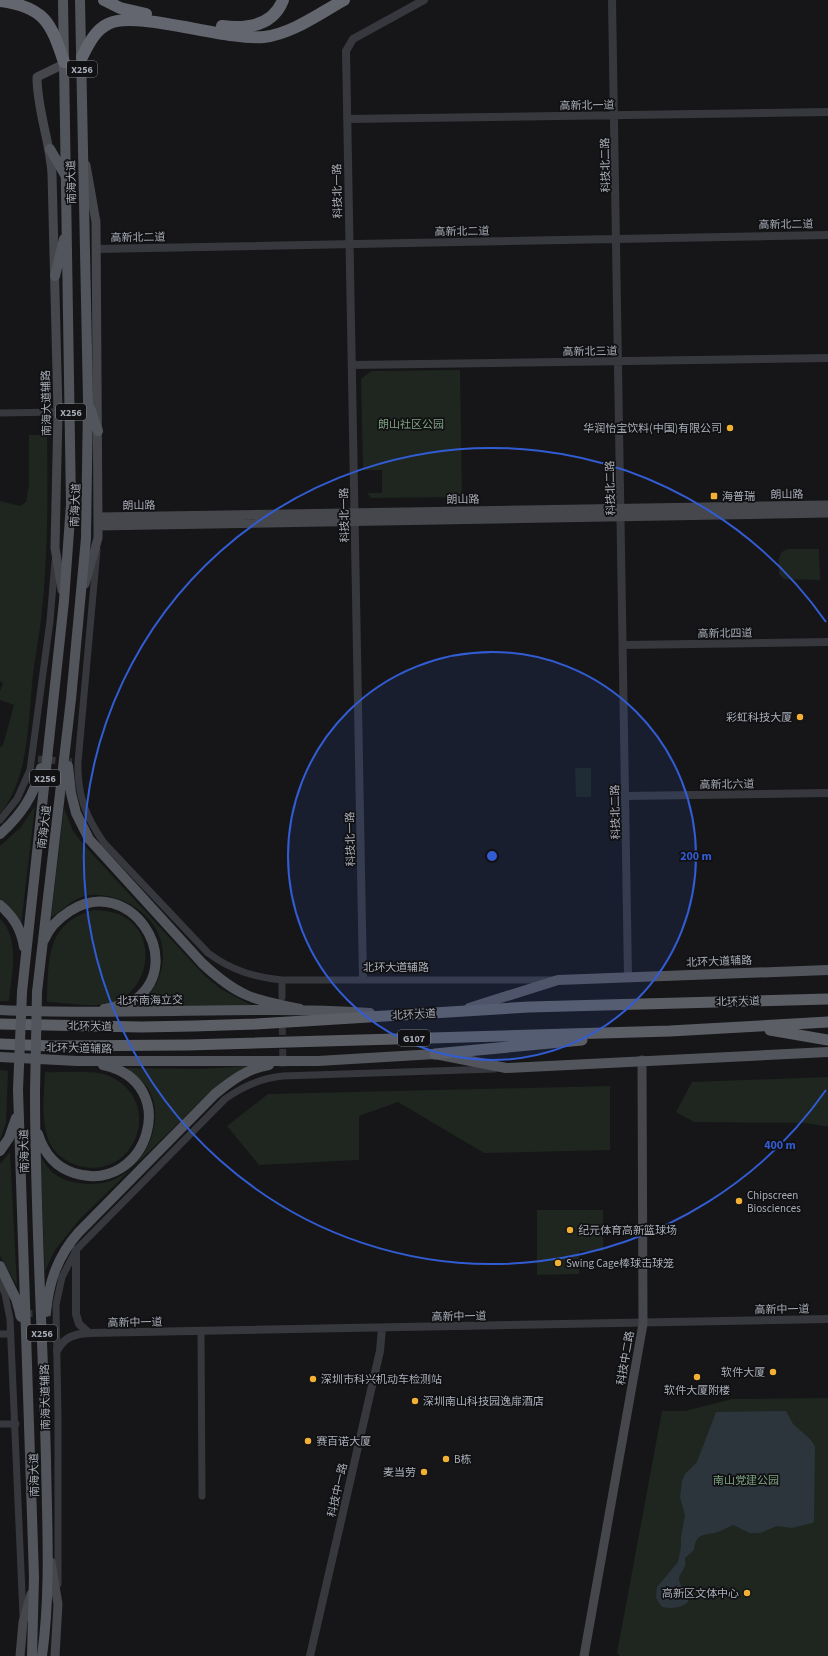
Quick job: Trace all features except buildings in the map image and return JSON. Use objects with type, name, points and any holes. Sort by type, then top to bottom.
[{"type":"highway","points":[[104,0],[132,12],[242,28],[253,26],[269,18],[276,12],[282,0]]},
{"type":"highway","points":[[82,57],[101,28],[114,21],[135,20],[223,34],[264,37],[282,32],[344,0]]},
{"type":"highway","points":[[0,1],[26,7],[42,16],[54,32],[64,63]]},
{"type":"highway","name":"北环大道","points":[[0,1024],[140,1027],[194,1026],[256,1024],[529,1007],[828,999]]},
{"type":"highway","name":"北环大道","points":[[0,1044],[50,1046],[188,1045],[670,1031],[828,1022]]},
{"type":"highway","points":[[740,1026],[828,1040]]},
{"type":"highway","points":[[435,1054],[670,1031]]},
{"type":"main road","name":"南海大道","points":[[32,1656],[34,1576],[18,1090],[22,992],[64,601],[70,517],[72,466],[63,0]]},
{"type":"main road","name":"南海大道","points":[[42,1656],[46,1611],[48,1545],[35,1121],[37,992],[82,594],[87,492],[88,401],[80,0]]},
{"type":"main road","name":"南海大道辅路","points":[[56,548],[58,412],[56,276],[50,149],[38,92],[37,77],[64,63]]},
{"type":"main road","points":[[82,594],[98,538],[96,249],[94,203],[83,138]]},
{"type":"main road","points":[[50,149],[66,178]]},
{"type":"main road","points":[[56,276],[67,222]]},
{"type":"main road","points":[[88,401],[98,431]]},
{"type":"main road","name":"朗山路","points":[[621,513],[828,505]]},
{"type":"main road","name":"朗山路","points":[[98,522],[621,513],[828,513]]},
{"type":"main road","name":"南海大道","points":[[56,548],[64,601]]},
{"type":"main road","points":[[69,718],[68,766],[71,793],[81,826],[94,845],[218,978],[229,986],[254,999],[300,1010],[396,1015]]},
{"type":"main road","points":[[0,834],[12,824],[28,803],[41,770],[51,725]]},
{"type":"main road","points":[[42,948],[46,936],[63,915],[87,903],[100,901],[114,902],[125,907],[144,925],[151,936],[155,960],[153,973],[146,988],[134,1000],[125,1004],[87,1013]]},
{"type":"main road","points":[[0,905],[10,913],[19,927],[26,955]]},
{"type":"main road","name":"北环大道辅路","points":[[558,980],[828,970]]},
{"type":"main road","points":[[455,1012],[558,980]]},
{"type":"main road","name":"北环南海立交","points":[[0,1010],[87,1013],[300,1010]]},
{"type":"main road","name":"北环大道辅路","points":[[0,1057],[77,1061],[318,1061],[435,1054],[506,1068],[642,1060],[828,1052]]},
{"type":"main road","name":"科技中二路","points":[[584,1656],[643,1324],[642,1060]]},
{"type":"main road","points":[[35,1121],[41,1142],[48,1156],[62,1168],[72,1172],[94,1177],[104,1176],[122,1168],[138,1152],[147,1134],[150,1115],[149,1105],[140,1087],[126,1073],[117,1069],[95,1063],[77,1061]]},
{"type":"main road","points":[[43,1355],[47,1300],[55,1269],[65,1249],[78,1233],[164,1145],[228,1084],[253,1069],[267,1066],[318,1061]]},
{"type":"main road","points":[[0,1151],[9,1138],[18,1112]]},
{"type":"main road","points":[[0,1266],[16,1299],[26,1356]]},
{"type":"main road","points":[[48,1545],[58,1604],[55,1656]]},
{"type":"main road","points":[[20,1656],[23,1622],[34,1576]]},
{"type":"street","name":"科技北一路","points":[[363,979],[346,50],[354,39],[424,0]]},
{"type":"street","name":"科技北二路","points":[[612,0],[628,977]]},
{"type":"street","name":"高新北一道","points":[[347,119],[828,112]]},
{"type":"street","name":"高新北二道","points":[[96,249],[828,235]]},
{"type":"street","name":"高新北三道","points":[[352,365],[828,358]]},
{"type":"street","points":[[0,413],[58,412]]},
{"type":"street","name":"北环大道辅路","points":[[98,538],[91,630],[75,762],[79,789],[91,824],[104,843],[208,953],[220,961],[248,975],[282,980],[558,980]]},
{"type":"street","name":"南海大道辅路","points":[[0,820],[11,808],[25,785],[35,758],[50,621],[56,548]]},
{"type":"street","name":"高新北四道","points":[[623,645],[828,642]]},
{"type":"street","name":"高新北六道","points":[[626,796],[828,793]]},
{"type":"street","points":[[282,980],[282,997]]},
{"type":"street","name":"南海大道辅路","points":[[58,1604],[57,1351],[53,1313],[62,1277],[76,1250],[225,1099],[249,1084],[283,1072],[506,1068]]},
{"type":"street","points":[[76,1250],[76,1314],[79,1324],[89,1334]]},
{"type":"street","points":[[0,1282],[12,1314],[11,1334],[16,1424],[23,1622]]},
{"type":"street","name":"高新中一道","points":[[57,1351],[67,1338],[77,1334],[643,1324],[828,1319]]},
{"type":"street","name":"科技中一路","points":[[310,1656],[378,1359],[382,1328]]},
{"type":"street","points":[[201,1331],[202,1496]]},
{"type":"street","points":[[0,1334],[11,1334]]},
{"type":"street","points":[[0,1424],[16,1424]]},
{"type":"green space","name":"朗山社区公园","points":[[460,370],[462,497],[371,498],[367,493],[382,493],[382,470],[363,470],[361,379],[371,371]]},
{"type":"green space","points":[[29,435],[47,435],[47,528],[45,574],[26,747],[17,783],[10,799],[0,814],[0,747],[3,745],[14,705],[0,700],[0,691],[3,683],[0,681],[0,501],[20,506],[26,502],[29,485]]},
{"type":"green space","points":[[788,549],[819,549],[820,580],[784,579],[779,574],[779,559],[782,553]]},
{"type":"green space","points":[[575,768],[591,768],[591,797],[576,797]]},
{"type":"green space","points":[[35,806],[21,926],[0,901],[0,846],[21,827]]},
{"type":"green space","points":[[64,808],[73,831],[83,844],[205,976],[221,989],[255,1007],[134,1009],[148,996],[157,981],[162,966],[163,950],[159,935],[151,921],[138,909],[121,900],[99,895],[90,895],[80,898],[51,917]]},
{"type":"green space","points":[[94,910],[117,914],[124,917],[135,926],[142,937],[145,950],[145,963],[141,976],[134,988],[124,997],[111,1003],[88,1005],[47,1002],[50,958],[53,945],[58,934],[66,924],[78,916]]},
{"type":"green space","points":[[0,919],[11,936],[13,947],[13,970],[9,1001],[0,1001]]},
{"type":"green space","points":[[248,1066],[232,1075],[207,1095],[79,1220],[55,1250],[45,1271],[40,1155],[47,1167],[61,1178],[80,1183],[105,1183],[119,1177],[138,1161],[146,1150],[155,1124],[153,1098],[147,1087],[127,1068],[200,1069]]},
{"type":"green space","points":[[0,1070],[8,1071],[6,1123],[0,1140]]},
{"type":"green space","points":[[45,1072],[86,1072],[102,1074],[109,1076],[126,1088],[136,1103],[139,1120],[136,1137],[127,1152],[114,1163],[97,1168],[76,1165],[59,1155],[52,1148],[44,1123]]},
{"type":"green space","points":[[828,1077],[828,1126],[806,1123],[694,1122],[676,1112],[692,1082]]},
{"type":"green space","points":[[610,1086],[610,1150],[484,1153],[398,1102],[359,1116],[359,1160],[259,1165],[227,1126],[268,1094]]},
{"type":"green space","points":[[10,1152],[17,1286],[0,1256],[0,1164]]},
{"type":"green space","name":"纪元体育高新篮球场","points":[[537,1210],[603,1210],[603,1251],[579,1251],[579,1274],[537,1275]]},
{"type":"green space","name":"南山党建公园","points":[[828,1398],[828,1656],[620,1656],[617,1653],[662,1411],[685,1411],[732,1399]]},
{"type":"shaded area","points":[[786,1411],[793,1424],[810,1439],[815,1446],[814,1521],[812,1523],[792,1528],[777,1526],[760,1533],[750,1533],[733,1525],[718,1532],[699,1537],[695,1544],[694,1550],[685,1558],[685,1566],[679,1576],[679,1581],[689,1600],[681,1606],[669,1608],[662,1607],[656,1598],[657,1587],[678,1562],[681,1547],[681,1537],[685,1515],[680,1497],[682,1481],[685,1474],[697,1462],[716,1412]]},
{"type":"tunnel","points":[[38,759],[72,762]]},
{"type":"tunnel","points":[[282,1007],[283,1069]]},
{"type":"tunnel","points":[[15,1314],[51,1313]]},
{"type":"place","name":"华润怡宝饮料(中国)有限公司","points":[[730,428]]},
{"type":"place","name":"海普瑞","points":[[714,496]]},
{"type":"place","name":"彩虹科技大厦","points":[[800,717]]},
{"type":"place","name":"Chipscreen Biosciences","points":[[739,1201]]},
{"type":"place","name":"纪元体育高新篮球场","points":[[570,1230]]},
{"type":"place","name":"Swing Cage棒球击球笼","points":[[558,1263]]},
{"type":"place","name":"软件大厦","points":[[773,1372]]},
{"type":"place","name":"软件大厦附楼","points":[[697,1377]]},
{"type":"place","name":"深圳市科兴机动车检测站","points":[[313,1379]]},
{"type":"place","name":"深圳南山科技园逸扉酒店","points":[[415,1401]]},
{"type":"place","name":"赛百诺大厦","points":[[308,1441]]},
{"type":"place","name":"B栋","points":[[446,1459]]},
{"type":"place","name":"麦当劳","points":[[424,1472]]},
{"type":"place","name":"高新区文体中心","points":[[747,1593]]}]
